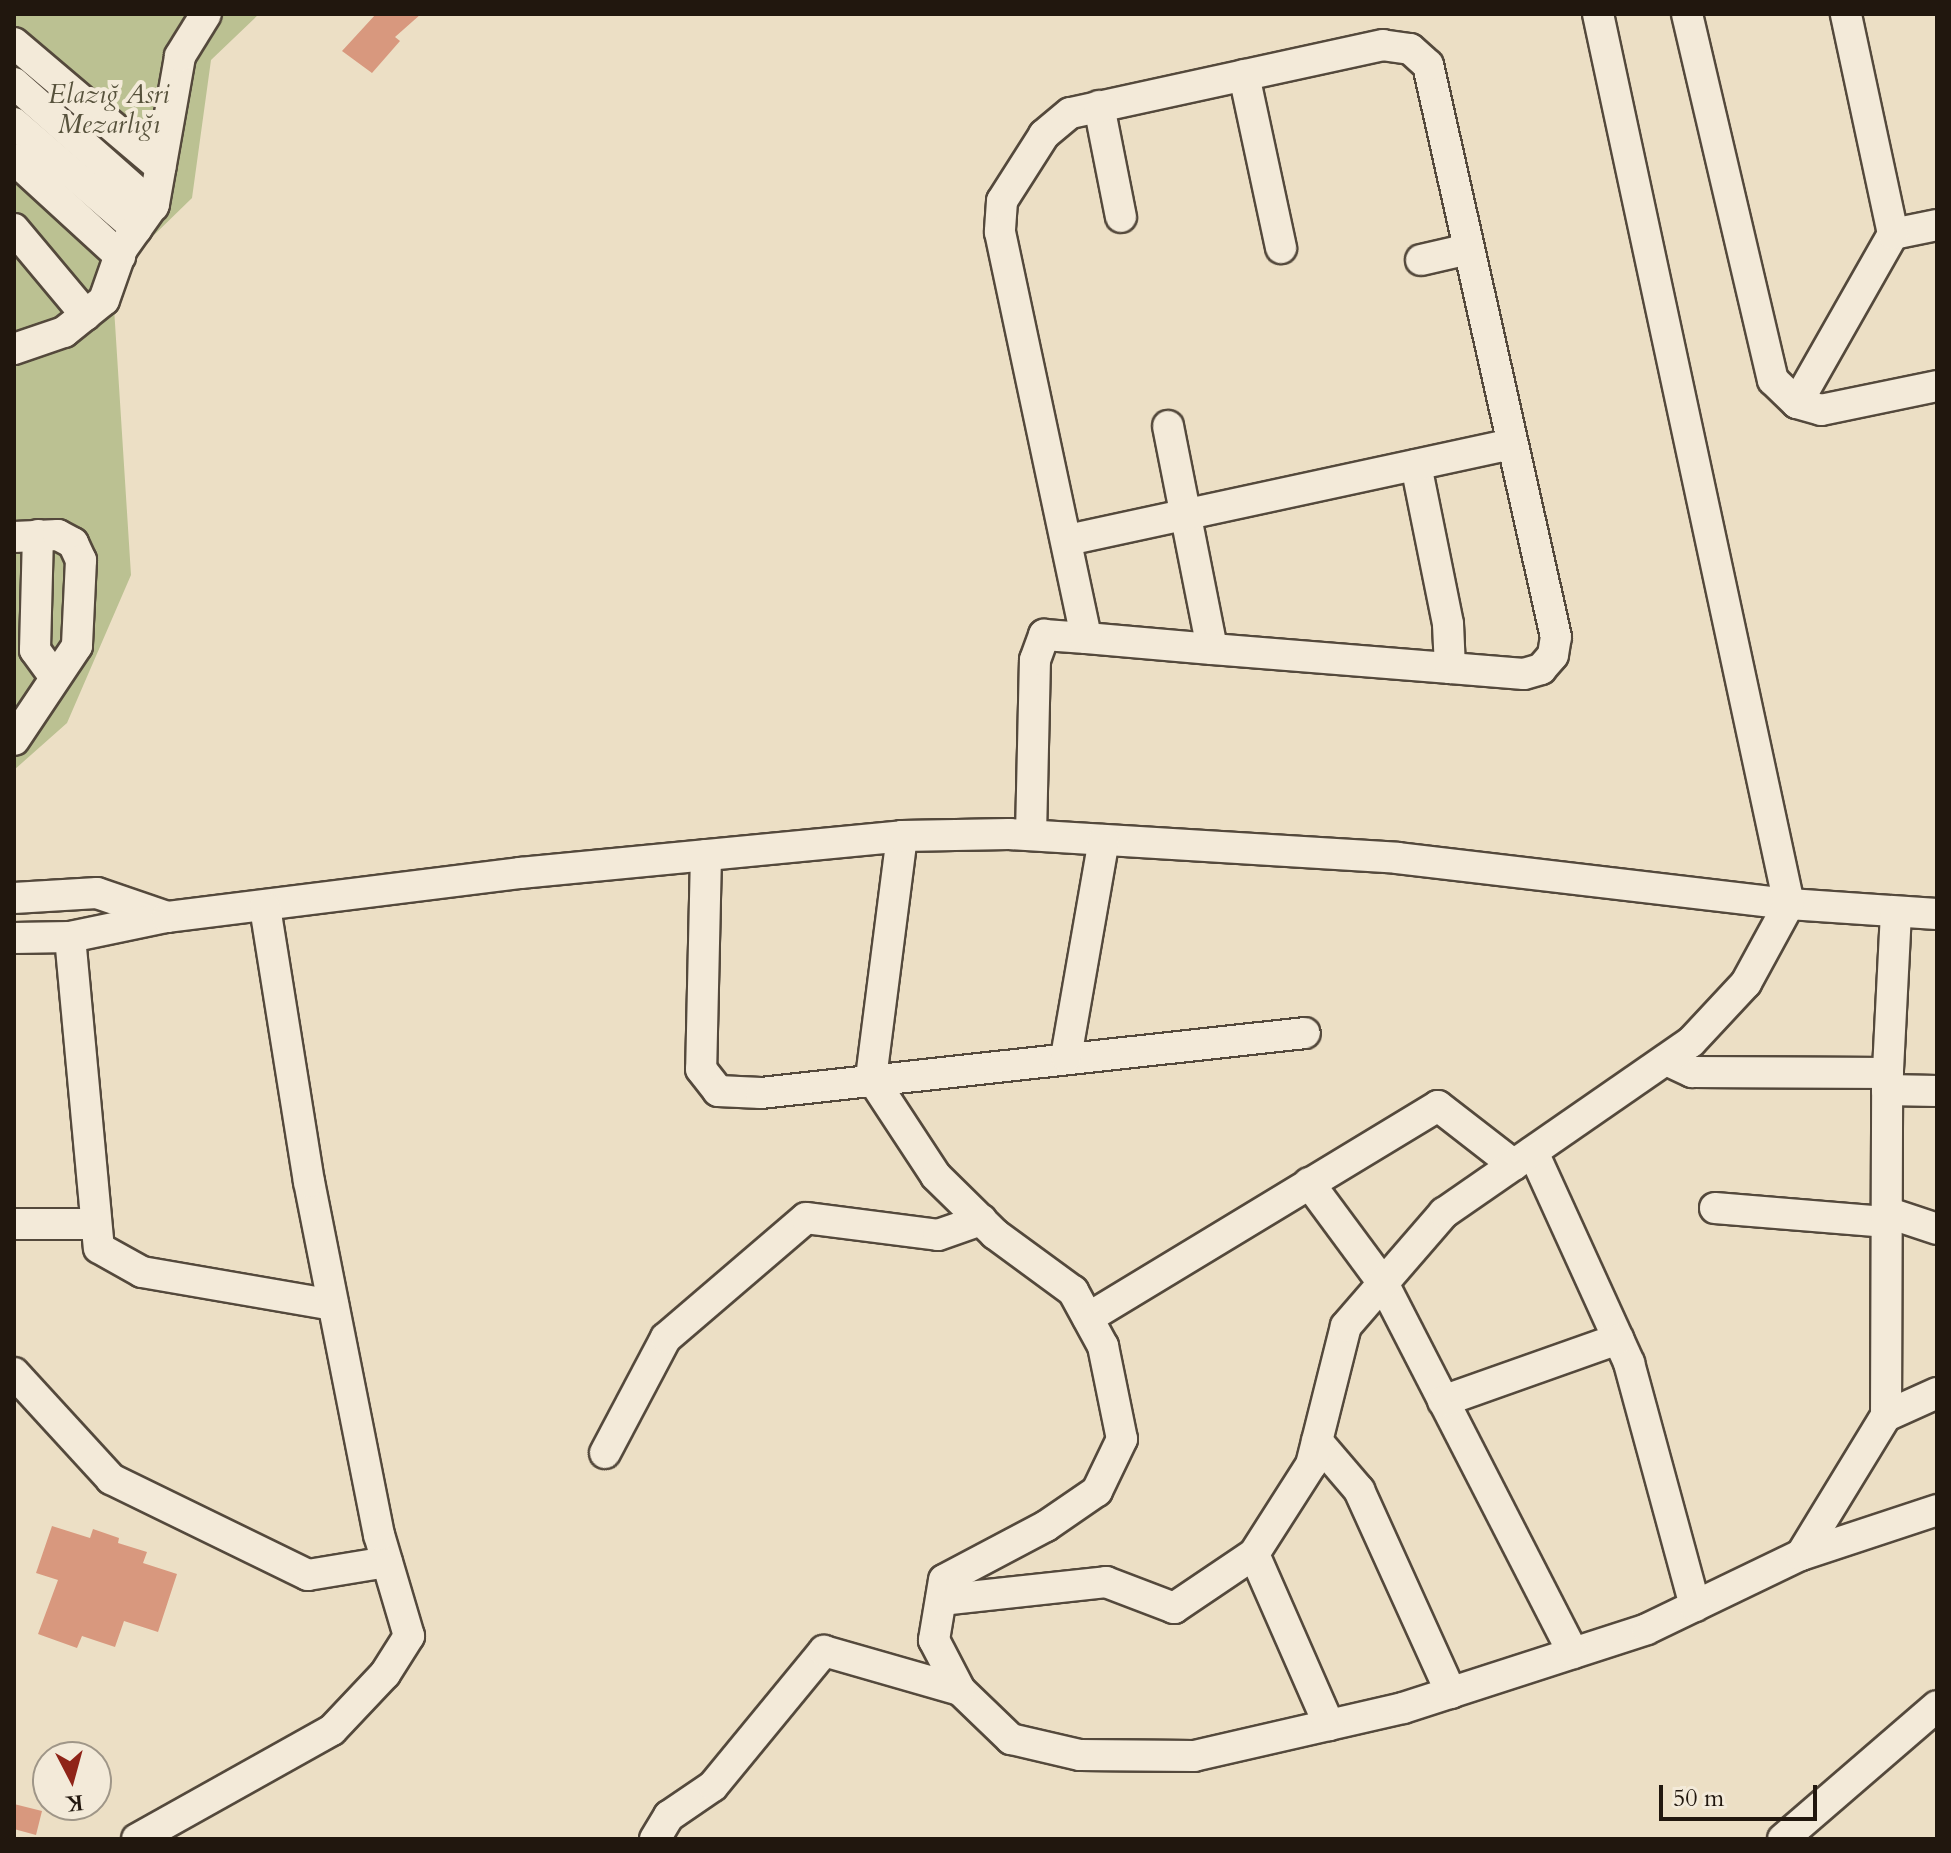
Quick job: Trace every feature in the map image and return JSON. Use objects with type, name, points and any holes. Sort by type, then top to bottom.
[{"type":"street","points":[[14,349],[51,339],[104,300],[120,256],[145,218],[160,167],[180,56],[206,14]]},
{"type":"street","points":[[941,1600],[1106,1582],[1174,1608],[1254,1554],[1311,1465],[1346,1326],[1444,1213],[1666,1060],[1746,983],[1789,904],[1598,14]]},
{"type":"street","points":[[1687,14],[1773,380],[1797,403],[1834,410],[1937,386]]},
{"type":"street","points":[[1797,403],[1893,234],[1846,14]]},
{"type":"street","points":[[14,43],[160,167]]},
{"type":"street","points":[[1031,835],[1037,645],[1044,635],[1533,673],[1549,664],[1556,646],[1428,65],[1420,56],[1383,45],[1099,106],[1055,121],[999,214],[1086,638]]},
{"type":"street","points":[[1244,75],[1281,248]]},
{"type":"street","points":[[14,83],[145,218]]},
{"type":"street","points":[[1099,106],[1121,217]]},
{"type":"street","points":[[14,123],[145,218]]},
{"type":"street","points":[[14,159],[120,256]]},
{"type":"street","points":[[1893,234],[1937,225]]},
{"type":"street","points":[[14,229],[86,315]]},
{"type":"street","points":[[1421,260],[1469,249]]},
{"type":"street","points":[[1168,426],[1188,514],[1212,649]]},
{"type":"street","points":[[1068,540],[1512,444]]},
{"type":"street","points":[[1416,465],[1448,624],[1450,668]]},
{"type":"street","points":[[14,740],[77,646],[81,560],[66,538],[26,536],[35,650],[55,678]]},
{"type":"street","points":[[14,938],[70,937],[167,917],[706,855],[902,836],[1031,835],[1397,858],[1789,904],[1937,914]]},
{"type":"street","points":[[902,836],[871,1077],[936,1176],[981,1220],[1073,1291],[1103,1346],[1122,1439],[1097,1491],[944,1580],[934,1640],[960,1690],[1011,1739],[1080,1755],[1194,1756],[1329,1725],[1451,1693],[1573,1653],[1695,1606],[1801,1555],[1937,1510]]},
{"type":"street","points":[[1066,1057],[1104,840]]},
{"type":"street","points":[[706,855],[701,1069],[718,1091],[761,1093],[871,1077],[1305,1033]]},
{"type":"street","points":[[14,898],[97,893],[167,917]]},
{"type":"street","points":[[137,1839],[332,1730],[385,1674],[409,1636],[387,1562],[333,1305],[265,908]]},
{"type":"street","points":[[1801,1555],[1886,1416],[1888,1082],[1896,912]]},
{"type":"street","points":[[70,937],[92,1224],[99,1248],[142,1272],[333,1305]]},
{"type":"street","points":[[1666,1060],[1692,1072],[1888,1082],[1937,1091]]},
{"type":"street","points":[[1088,1318],[1438,1106],[1524,1158],[1618,1339],[1695,1606]]},
{"type":"street","points":[[1309,1183],[1383,1283],[1573,1653]]},
{"type":"street","points":[[1715,1208],[1886,1217],[1937,1229]]},
{"type":"street","points":[[605,1453],[666,1338],[806,1218],[938,1235],[981,1220]]},
{"type":"street","points":[[14,1224],[92,1224]]},
{"type":"street","points":[[1443,1401],[1618,1339]]},
{"type":"street","points":[[14,1373],[111,1479],[308,1575],[387,1562]]},
{"type":"street","points":[[1886,1416],[1937,1393]]},
{"type":"street","points":[[1317,1441],[1359,1490],[1451,1693]]},
{"type":"street","points":[[1254,1554],[1329,1725]]},
{"type":"street","points":[[655,1839],[669,1816],[713,1786],[824,1651],[960,1690]]},
{"type":"street","points":[[1783,1839],[1937,1706]]},
{"type":"green space","name":"Elazığ Asri Mezarlığı","points":[[14,14],[259,14],[211,60],[192,198],[112,276],[131,575],[67,723],[14,770]]},
{"type":"building","points":[[376,14],[421,14],[395,37],[400,41],[372,73],[342,51]]},
{"type":"building","points":[[52,1526],[90,1538],[93,1529],[119,1538],[118,1543],[147,1552],[143,1563],[177,1574],[158,1632],[124,1621],[115,1647],[82,1636],[77,1648],[38,1634],[58,1580],[36,1573]]},
{"type":"building","points":[[14,1804],[32,1808],[32,1821],[40,1821],[36,1835],[14,1829]]}]
